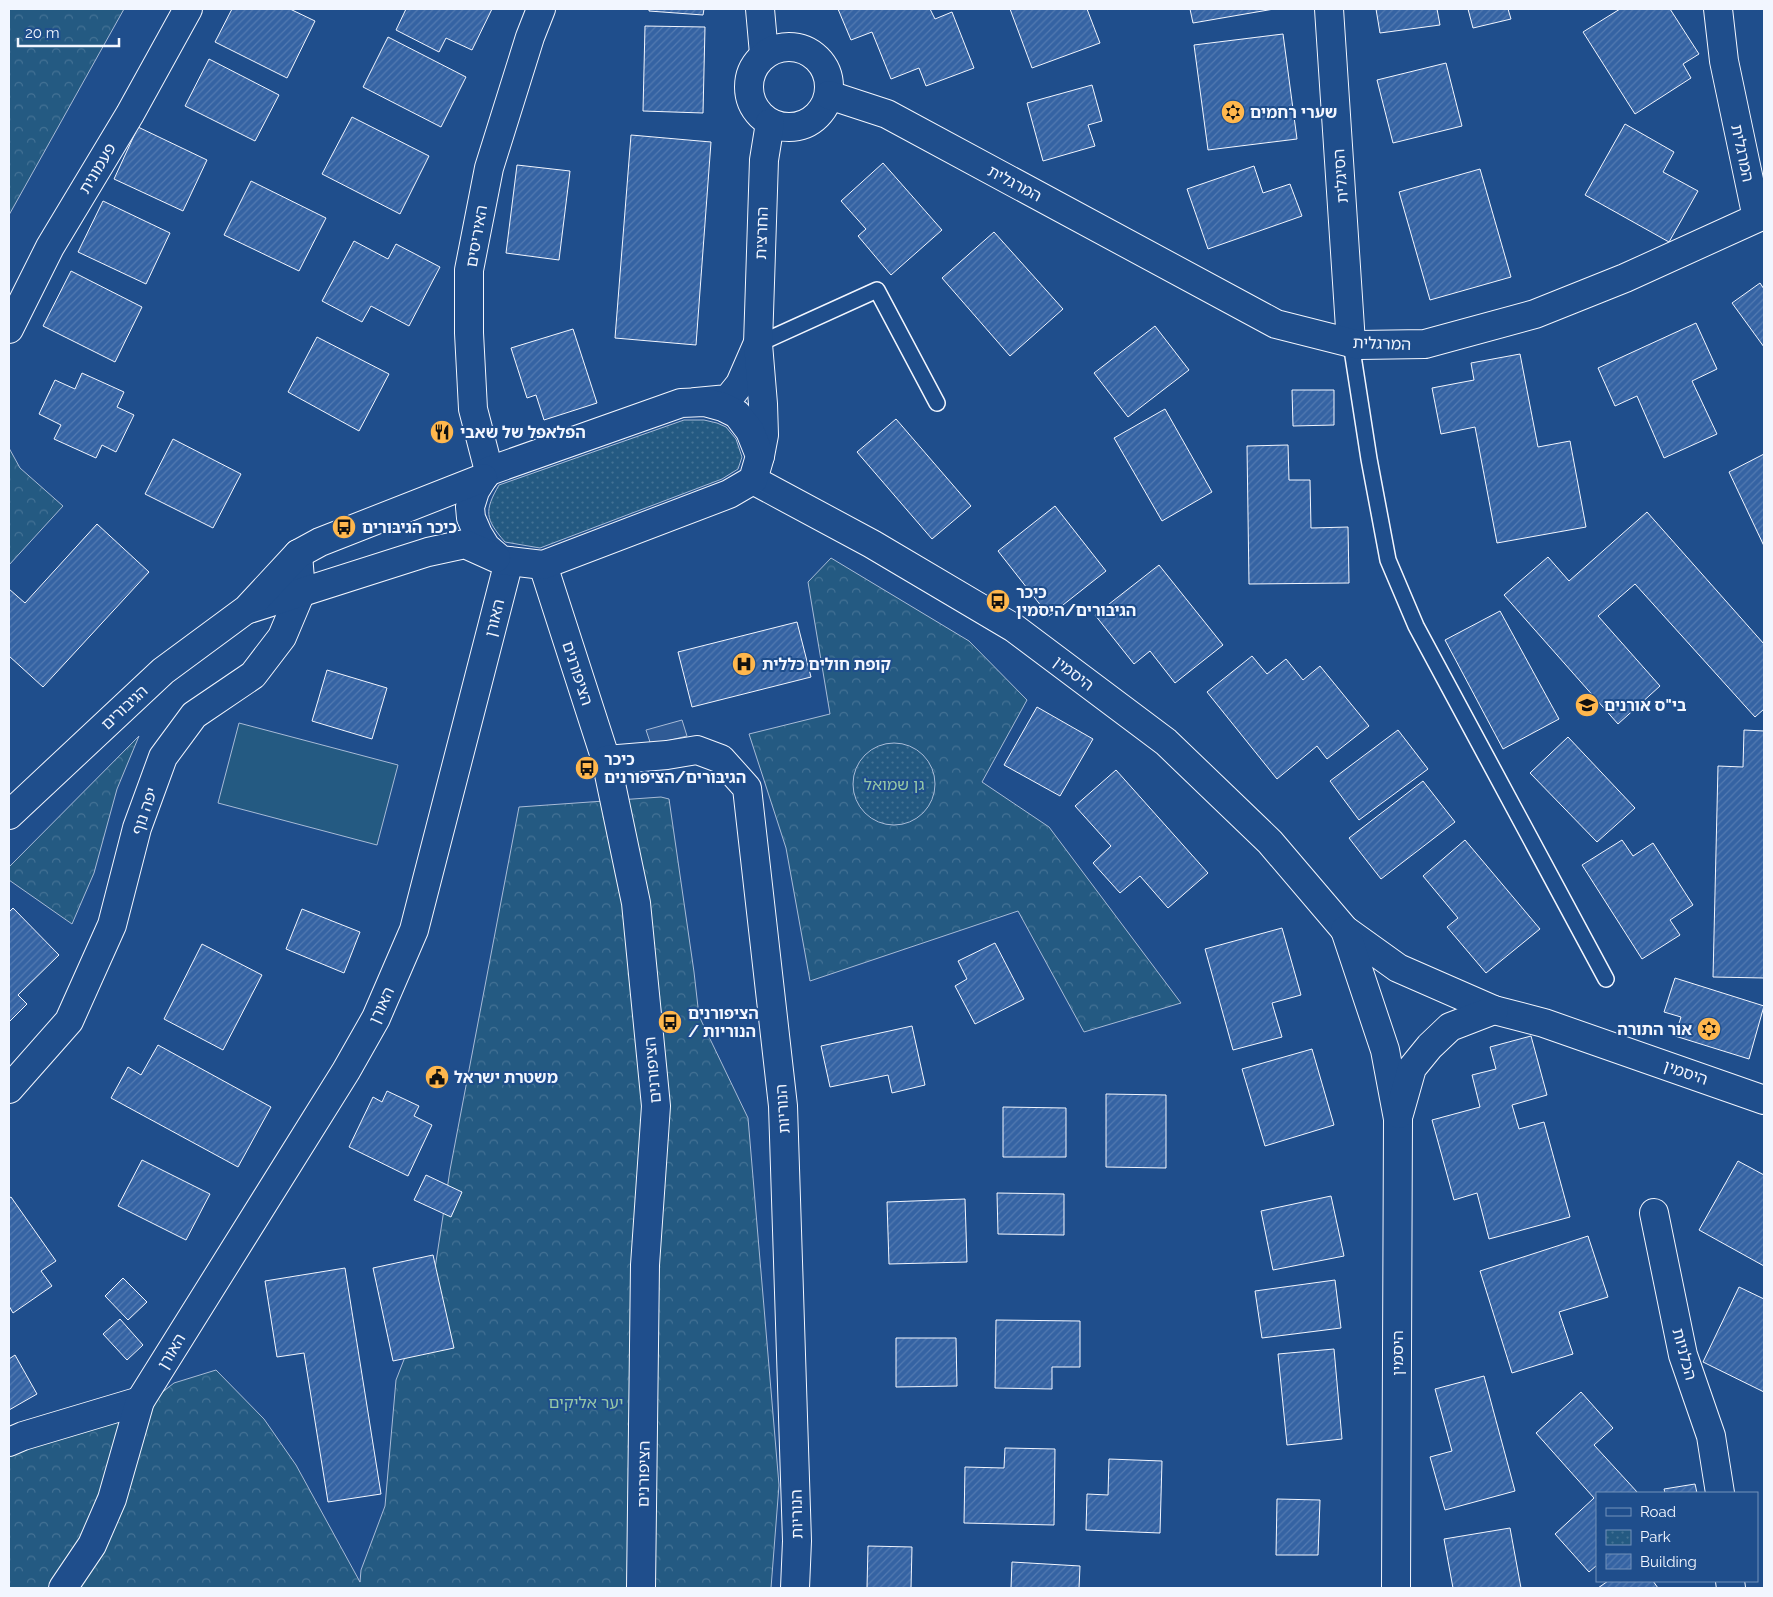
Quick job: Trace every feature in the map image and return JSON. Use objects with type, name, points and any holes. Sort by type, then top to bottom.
[{"type":"street","name":"פעמונית","points":[[9,330],[50,247],[130,114],[188,9]]},
{"type":"street","name":"האיריסים","points":[[486,474],[473,409],[468,270],[489,168],[530,37],[541,9]]},
{"type":"street","points":[[760,9],[764,54]]},
{"type":"street","name":"הסיגלית","points":[[1330,9],[1351,343]]},
{"type":"street","name":"המרגלית","points":[[829,95],[888,114],[1276,324],[1358,345],[1424,344],[1535,314],[1760,225],[1724,61],[1718,9]]},
{"type":"street","points":[[790,46],[804,49],[816,57],[825,68],[829,81],[829,95],[823,108],[814,118],[801,125],[784,127],[770,123],[752,106],[748,92],[749,78],[754,65],[764,54],[777,48],[790,46]]},
{"type":"street","name":"החרצית","points":[[756,468],[764,435],[758,344],[764,160],[770,123]]},
{"type":"street","name":"החרצית","points":[[681,403],[728,399],[740,384],[758,344]]},
{"type":"street","points":[[543,565],[729,494],[756,468],[750,431],[737,414],[706,402],[681,403]]},
{"type":"street","name":"הגיבורים","points":[[9,815],[163,671],[247,609],[298,554],[320,542],[486,474],[681,403]]},
{"type":"street","name":"היסמין","points":[[756,468],[872,544],[1014,628],[1158,736],[1270,842],[1345,930],[1398,968],[1494,1010],[1544,1023],[1764,1100]]},
{"type":"street","points":[[486,474],[470,507],[471,518],[486,547],[505,561]]},
{"type":"street","name":"הגיבורים","points":[[247,609],[428,552],[465,544],[505,561],[543,565]]},
{"type":"street","name":"יפה נוף","points":[[9,1089],[69,1022],[112,924],[137,828],[163,756],[194,715],[253,675],[282,637],[301,592],[298,554]]},
{"type":"street","name":"האורן","points":[[63,1588],[92,1545],[112,1499],[140,1401],[346,1071],[376,1018],[414,930],[505,561]]},
{"type":"street","name":"הציפורנים","points":[[543,565],[606,760],[636,903],[656,1106],[645,1265],[641,1588]]},
{"type":"street","name":"הנוריות","points":[[606,760],[667,755],[697,750],[721,759],[747,788],[783,1106],[797,1541],[795,1588]]},
{"type":"street","name":"היסמין","points":[[1345,930],[1385,1050],[1398,1119],[1396,1588]]},
{"type":"street","name":"היסמין","points":[[1398,1119],[1412,1068],[1430,1046],[1450,1027],[1494,1010]]},
{"type":"street","name":"הכלניות","points":[[1654,1213],[1683,1354],[1710,1436],[1720,1492]]},
{"type":"street","points":[[9,1442],[23,1436],[140,1401]]},
{"type":"lane","points":[[758,344],[877,290],[937,403]]},
{"type":"lane","points":[[1351,343],[1369,459],[1388,560],[1416,626],[1606,979]]},
{"type":"green space","points":[[9,9],[124,9],[9,215]]},
{"type":"green space","points":[[684,420],[704,420],[726,427],[736,439],[742,457],[738,469],[722,479],[540,548],[505,542],[490,521],[489,508],[499,485]]},
{"type":"green space","points":[[9,448],[20,468],[63,506],[9,565]]},
{"type":"green space","points":[[831,558],[969,641],[1027,700],[982,782],[1049,827],[1181,1003],[1084,1032],[1018,911],[810,981],[786,848],[749,734],[830,714],[808,582]]},
{"type":"green space","points":[[239,723],[398,765],[377,845],[218,803]]},
{"type":"green space","points":[[139,736],[117,789],[94,873],[72,924],[9,880],[9,867]]},
{"type":"green space","name":"גן שמואל","points":[[894,743],[910,746],[923,755],[932,768],[935,784],[932,800],[923,813],[910,822],[894,825],[878,822],[865,813],[856,800],[853,784],[856,768],[865,755],[878,746]]},
{"type":"green space","name":"יער אליקים","points":[[661,797],[669,799],[699,1016],[748,1118],[779,1485],[771,1588],[9,1588],[9,1441],[138,1411],[174,1383],[216,1370],[264,1419],[296,1465],[360,1582],[361,1570],[385,1506],[396,1380],[432,1288],[450,1170],[519,807]]},
{"type":"shaded area","points":[[682,720],[687,736],[651,745],[646,730]]},
{"type":"building","points":[[232,9],[290,9],[315,21],[287,78],[215,42]]},
{"type":"building","points":[[406,9],[492,9],[472,50],[446,38],[439,52],[396,30]]},
{"type":"building","points":[[649,9],[704,9],[703,15],[649,11]]},
{"type":"building","points":[[838,9],[930,9],[935,19],[952,12],[974,68],[926,86],[919,68],[891,79],[872,32],[851,40]]},
{"type":"building","points":[[1010,9],[1087,9],[1100,43],[1032,68]]},
{"type":"building","points":[[1190,9],[1274,9],[1193,23]]},
{"type":"building","points":[[1376,9],[1437,9],[1440,25],[1380,33]]},
{"type":"building","points":[[1468,9],[1508,9],[1511,19],[1473,28]]},
{"type":"building","points":[[1620,9],[1670,9],[1699,54],[1683,64],[1691,78],[1635,114],[1583,32]]},
{"type":"building","points":[[645,26],[705,27],[703,113],[643,111]]},
{"type":"building","points":[[1283,34],[1297,139],[1208,150],[1194,45]]},
{"type":"building","points":[[388,37],[466,77],[441,127],[363,87]]},
{"type":"building","points":[[209,59],[279,95],[255,141],[185,106]]},
{"type":"building","points":[[1446,63],[1462,126],[1393,143],[1377,80]]},
{"type":"building","points":[[1092,85],[1102,121],[1088,125],[1095,146],[1043,161],[1027,103]]},
{"type":"building","points":[[352,117],[429,156],[400,214],[322,174]]},
{"type":"building","points":[[1625,124],[1674,152],[1663,172],[1698,191],[1669,242],[1585,195]]},
{"type":"building","points":[[138,127],[207,160],[183,211],[114,179]]},
{"type":"building","points":[[631,135],[711,142],[696,345],[615,338]]},
{"type":"building","points":[[883,163],[942,230],[891,275],[858,236],[866,229],[841,201]]},
{"type":"building","points":[[517,165],[570,171],[559,260],[506,253]]},
{"type":"building","points":[[1254,166],[1263,193],[1290,184],[1302,216],[1208,249],[1187,189]]},
{"type":"building","points":[[1480,169],[1511,277],[1430,300],[1399,192]]},
{"type":"building","points":[[251,181],[326,218],[299,271],[224,235]]},
{"type":"building","points":[[103,201],[170,233],[146,284],[78,252]]},
{"type":"building","points":[[994,232],[1063,309],[1010,356],[942,278]]},
{"type":"building","points":[[354,241],[388,259],[396,244],[440,267],[409,326],[371,306],[362,322],[322,301]]},
{"type":"building","points":[[71,271],[142,307],[115,362],[43,326]]},
{"type":"building","points":[[1760,283],[1764,289],[1764,347],[1732,303]]},
{"type":"building","points":[[1696,323],[1717,369],[1692,381],[1717,434],[1664,458],[1637,396],[1615,406],[1598,368]]},
{"type":"building","points":[[1155,326],[1189,370],[1128,417],[1094,373]]},
{"type":"building","points":[[573,329],[597,403],[544,420],[536,395],[527,398],[511,348]]},
{"type":"building","points":[[317,337],[389,374],[359,431],[288,392]]},
{"type":"building","points":[[1520,354],[1538,447],[1570,441],[1586,527],[1497,543],[1475,427],[1441,434],[1432,388],[1474,380],[1471,363]]},
{"type":"building","points":[[82,373],[124,392],[117,407],[134,415],[116,452],[102,445],[96,458],[54,439],[61,425],[39,414],[55,380],[75,389]]},
{"type":"building","points":[[1292,390],[1334,390],[1334,425],[1293,426]]},
{"type":"building","points":[[1165,409],[1212,492],[1162,521],[1114,438]]},
{"type":"building","points":[[896,419],[971,506],[932,539],[857,452]]},
{"type":"building","points":[[173,439],[241,474],[213,528],[145,494]]},
{"type":"building","points":[[1288,445],[1289,480],[1310,480],[1311,528],[1348,527],[1349,583],[1249,584],[1247,446]]},
{"type":"building","points":[[1764,454],[1764,546],[1729,472]]},
{"type":"building","points":[[1055,506],[1106,571],[1049,616],[998,551]]},
{"type":"building","points":[[1647,512],[1764,644],[1764,709],[1755,717],[1635,584],[1598,616],[1660,686],[1618,724],[1504,595],[1548,557],[1569,581]]},
{"type":"building","points":[[97,524],[149,572],[43,687],[9,656],[9,589],[25,603]]},
{"type":"building","points":[[1159,565],[1223,645],[1175,683],[1150,651],[1134,664],[1095,615]]},
{"type":"building","points":[[1500,611],[1559,719],[1503,749],[1445,640]]},
{"type":"building","name":"קופת חולים כללית","points":[[797,622],[811,677],[692,707],[678,652]]},
{"type":"building","points":[[1252,656],[1267,674],[1286,659],[1303,680],[1320,666],[1369,726],[1327,759],[1317,746],[1277,779],[1207,692]]},
{"type":"building","points":[[327,670],[387,688],[372,739],[312,721]]},
{"type":"building","points":[[1037,707],[1093,739],[1060,796],[1004,765]]},
{"type":"building","points":[[1398,730],[1428,769],[1359,820],[1330,781]]},
{"type":"building","points":[[1744,730],[1764,731],[1764,978],[1713,977],[1718,766],[1743,767]]},
{"type":"building","points":[[1568,737],[1635,808],[1597,842],[1530,773]]},
{"type":"building","points":[[1116,770],[1208,873],[1168,908],[1140,876],[1120,893],[1093,863],[1111,846],[1075,806]]},
{"type":"building","points":[[1423,781],[1455,822],[1381,879],[1349,838]]},
{"type":"building","points":[[1465,840],[1540,929],[1486,973],[1447,927],[1458,918],[1423,876]]},
{"type":"building","points":[[1622,840],[1633,856],[1653,843],[1693,905],[1670,920],[1680,935],[1642,959],[1582,865]]},
{"type":"building","points":[[13,908],[59,955],[18,995],[27,1004],[9,1022],[9,912]]},
{"type":"building","points":[[302,909],[360,932],[344,973],[286,949]]},
{"type":"building","points":[[1282,928],[1301,995],[1272,1003],[1282,1037],[1233,1050],[1205,949]]},
{"type":"building","points":[[995,943],[1024,999],[975,1024],[955,986],[967,979],[958,961]]},
{"type":"building","points":[[202,944],[262,975],[223,1050],[164,1019]]},
{"type":"building","points":[[1675,978],[1764,1006],[1749,1059],[1675,1036],[1681,1017],[1664,1012]]},
{"type":"building","points":[[912,1026],[925,1085],[892,1093],[888,1075],[830,1087],[821,1046]]},
{"type":"building","points":[[1531,1036],[1547,1095],[1512,1105],[1519,1129],[1544,1122],[1570,1217],[1489,1239],[1477,1193],[1454,1200],[1432,1120],[1480,1107],[1472,1075],[1496,1069],[1490,1047]]},
{"type":"building","points":[[158,1045],[271,1107],[238,1167],[111,1098],[128,1067],[141,1075]]},
{"type":"building","points":[[1312,1049],[1334,1125],[1265,1146],[1242,1069]]},
{"type":"building","points":[[387,1091],[419,1106],[414,1116],[432,1125],[408,1176],[349,1147],[373,1097],[382,1102]]},
{"type":"building","points":[[1106,1094],[1166,1095],[1166,1168],[1106,1167]]},
{"type":"building","points":[[1003,1107],[1066,1108],[1066,1157],[1003,1157]]},
{"type":"building","points":[[142,1160],[210,1194],[186,1240],[118,1206]]},
{"type":"building","points":[[1738,1161],[1764,1175],[1764,1266],[1699,1230]]},
{"type":"building","points":[[426,1175],[462,1192],[451,1217],[414,1200]]},
{"type":"building","points":[[997,1193],[1064,1194],[1064,1235],[998,1234]]},
{"type":"building","points":[[1331,1196],[1344,1256],[1273,1270],[1261,1211]]},
{"type":"building","points":[[11,1197],[56,1261],[41,1271],[52,1286],[13,1313],[9,1306],[9,1198]]},
{"type":"building","points":[[965,1199],[967,1262],[889,1264],[887,1202]]},
{"type":"building","points":[[1588,1236],[1608,1297],[1559,1312],[1573,1354],[1512,1373],[1480,1271]]},
{"type":"building","points":[[433,1255],[454,1348],[393,1361],[373,1268]]},
{"type":"building","points":[[345,1268],[381,1494],[328,1502],[304,1353],[277,1357],[265,1281]]},
{"type":"building","points":[[123,1278],[147,1302],[128,1320],[105,1296]]},
{"type":"building","points":[[1335,1280],[1341,1328],[1262,1338],[1255,1291]]},
{"type":"building","points":[[1739,1287],[1764,1299],[1764,1392],[1703,1362]]},
{"type":"building","points":[[120,1319],[143,1345],[127,1360],[103,1334]]},
{"type":"building","points":[[996,1320],[1080,1321],[1080,1367],[1052,1367],[1052,1389],[995,1388]]},
{"type":"building","points":[[896,1338],[956,1338],[957,1386],[896,1387]]},
{"type":"building","points":[[1334,1349],[1342,1439],[1287,1445],[1278,1354]]},
{"type":"building","points":[[15,1355],[37,1394],[9,1410],[9,1359]]},
{"type":"building","points":[[1484,1376],[1515,1491],[1445,1510],[1430,1457],[1452,1451],[1435,1389]]},
{"type":"building","points":[[1581,1392],[1613,1428],[1594,1445],[1637,1492],[1596,1492],[1596,1566],[1589,1572],[1555,1534],[1594,1498],[1536,1433]]},
{"type":"building","points":[[1005,1448],[1055,1449],[1054,1525],[964,1523],[965,1467],[1004,1468]]},
{"type":"building","points":[[1109,1459],[1162,1461],[1160,1533],[1086,1530],[1087,1494],[1108,1495]]},
{"type":"building","points":[[1695,1484],[1697,1492],[1665,1492],[1664,1489]]},
{"type":"building","points":[[1277,1499],[1320,1500],[1318,1555],[1276,1555]]},
{"type":"building","points":[[1510,1528],[1521,1588],[1453,1588],[1444,1539]]},
{"type":"building","points":[[868,1546],[912,1547],[911,1588],[867,1588]]},
{"type":"building","points":[[1012,1562],[1080,1566],[1079,1588],[1011,1588]]},
{"type":"building","points":[[1607,1582],[1654,1582],[1658,1588],[1598,1588]]},
{"type":"place","name":"שערי רחמים","points":[[1233,112]]},
{"type":"place","name":"הפלאפל של שאבי","points":[[442,432]]},
{"type":"place","name":"כיכר הגיבורים","points":[[344,527]]},
{"type":"place","name":"כיכר הגיבורים/היסמין","points":[[998,601]]},
{"type":"place","name":"קופת חולים כללית","points":[[744,664]]},
{"type":"place","name":"בי\"ס אורנים","points":[[1587,705]]},
{"type":"place","name":"כיכר הגיבורים/הציפורנים","points":[[587,768]]},
{"type":"place","name":"הציפורנים / הנוריות","points":[[670,1022]]},
{"type":"place","name":"אור התורה","points":[[1709,1029]]},
{"type":"place","name":"משטרת ישראל","points":[[437,1077]]}]
